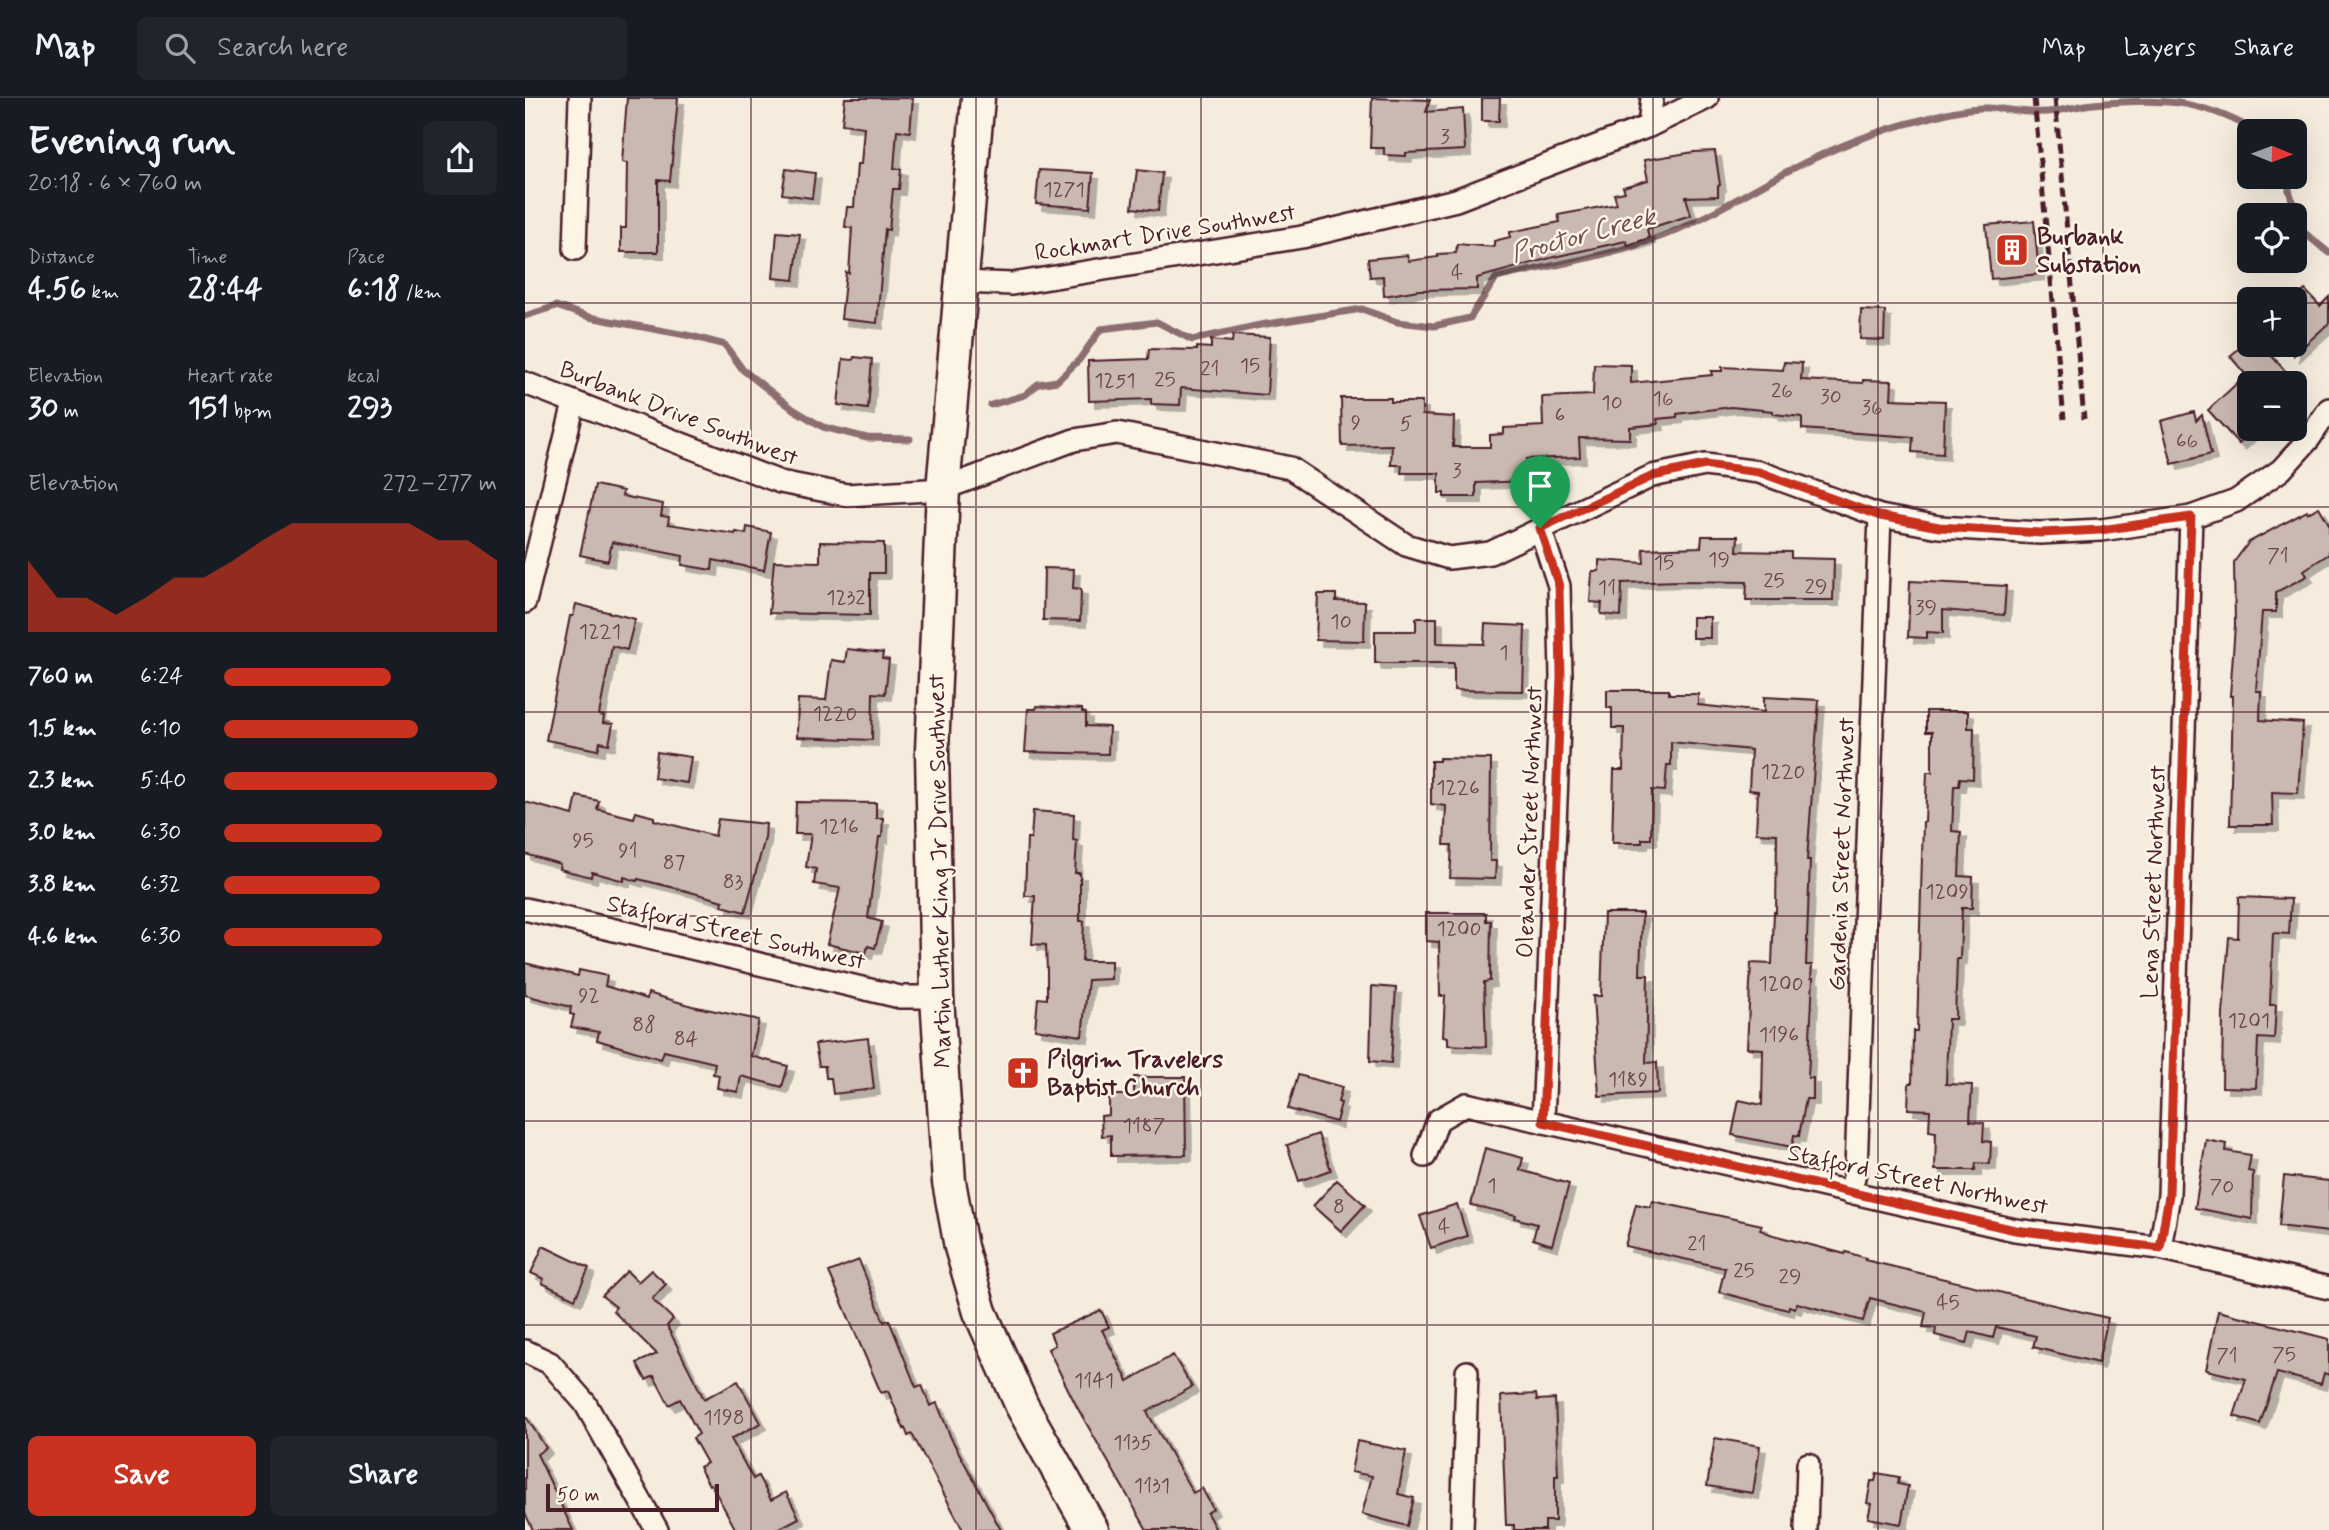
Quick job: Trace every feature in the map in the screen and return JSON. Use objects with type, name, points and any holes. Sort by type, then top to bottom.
[{"type":"main road","name":"Martin Luther King Jr Drive Southwest","points":[[978,98],[943,489],[932,751],[937,997],[949,1182],[961,1247],[980,1312],[1022,1406],[1092,1530]]},
{"type":"street","points":[[575,249],[580,98]]},
{"type":"street","points":[[1649,126],[1652,98]]},
{"type":"street","name":"Rockmart Drive Southwest","points":[[961,282],[1012,284],[1302,237],[1456,200],[1649,126],[1707,98]]},
{"type":"street","name":"Burbank Drive Southwest","points":[[525,383],[781,482],[847,495],[943,489],[1074,440],[1117,433],[1290,468],[1406,545],[1449,558],[1490,553],[1540,528]]},
{"type":"street","points":[[525,602],[574,402]]},
{"type":"street","points":[[1540,528],[1653,476],[1705,465],[1759,472],[1880,516],[1939,527],[2041,533],[2101,530],[2191,517],[2236,501],[2281,470],[2309,439],[2329,409]]},
{"type":"street","name":"Gardenia Street Northwest","points":[[1850,1194],[1856,1169],[1880,516]]},
{"type":"street","name":"Lena Street Northwest","points":[[2160,1248],[2169,1195],[2191,517]]},
{"type":"street","name":"Oleander Street Northwest","points":[[1540,528],[1559,586],[1561,677],[1543,1122]]},
{"type":"street","name":"Stafford Street Southwest","points":[[525,909],[900,998],[937,997]]},
{"type":"street","name":"Stafford Street Northwest","points":[[1425,1156],[1438,1120],[1466,1104],[2015,1230],[2160,1248],[2329,1287]]},
{"type":"street","points":[[525,1351],[550,1363],[585,1403],[657,1530]]},
{"type":"street","points":[[1462,1530],[1467,1372]]},
{"type":"street","points":[[1806,1530],[1808,1464]]},
{"type":"building","points":[[627,98],[678,98],[670,181],[658,180],[658,252],[621,252],[621,228],[626,228],[627,163],[622,162]]},
{"type":"building","points":[[845,98],[913,98],[910,132],[897,130],[894,169],[901,169],[899,189],[893,189],[889,230],[885,229],[877,323],[841,319],[846,272],[849,273],[852,228],[845,227],[847,207],[854,207],[857,164],[861,164],[864,127],[842,124]]},
{"type":"building","points":[[1372,98],[1430,100],[1426,112],[1463,109],[1465,150],[1406,153],[1406,156],[1384,155],[1384,148],[1370,148]]},
{"type":"building","points":[[1482,98],[1500,98],[1499,121],[1482,121]]},
{"type":"building","points":[[1715,151],[1720,185],[1718,196],[1686,197],[1691,215],[1647,229],[1649,238],[1628,245],[1626,241],[1554,257],[1477,278],[1477,289],[1418,290],[1384,296],[1383,276],[1370,277],[1368,259],[1407,255],[1409,261],[1438,257],[1438,254],[1456,253],[1457,244],[1494,247],[1494,241],[1510,237],[1510,232],[1560,222],[1558,215],[1617,204],[1614,194],[1625,192],[1623,187],[1648,180],[1644,160]]},
{"type":"building","points":[[786,169],[815,173],[812,198],[782,194]]},
{"type":"building","points":[[1039,170],[1093,173],[1090,208],[1036,204]]},
{"type":"building","points":[[1137,170],[1162,173],[1158,211],[1132,208]]},
{"type":"building","name":"Burbank Substation","points":[[2034,221],[2039,274],[1991,279],[1986,225]]},
{"type":"building","points":[[777,232],[800,234],[794,280],[773,278]]},
{"type":"building","points":[[2307,292],[2320,306],[2329,297],[2329,323],[2307,343]]},
{"type":"building","points":[[1861,310],[1885,311],[1884,340],[1860,339]]},
{"type":"building","points":[[1233,335],[1270,337],[1267,395],[1181,388],[1180,405],[1151,404],[1151,399],[1089,401],[1088,361],[1148,359],[1149,349],[1211,348],[1211,340],[1232,342]]},
{"type":"building","points":[[2237,350],[2237,357],[2273,357],[2285,371],[2243,371],[2230,356]]},
{"type":"building","points":[[854,357],[872,359],[868,409],[838,405],[843,359],[853,360]]},
{"type":"building","points":[[1784,362],[1802,363],[1801,380],[1863,383],[1863,380],[1892,381],[1891,399],[1945,401],[1943,454],[1912,452],[1913,437],[1802,429],[1802,417],[1731,407],[1677,414],[1677,417],[1657,419],[1658,424],[1630,427],[1630,439],[1579,438],[1580,457],[1526,459],[1527,481],[1476,483],[1476,497],[1444,497],[1444,493],[1439,493],[1439,473],[1401,473],[1402,465],[1391,465],[1392,445],[1342,446],[1341,398],[1391,398],[1391,402],[1422,402],[1422,415],[1454,417],[1453,447],[1490,447],[1490,435],[1504,434],[1504,428],[1543,426],[1542,397],[1593,395],[1594,364],[1631,365],[1631,383],[1712,375],[1711,371],[1722,371],[1722,367],[1783,370]]},
{"type":"building","points":[[2237,383],[2237,441],[2242,441],[2239,444],[2208,410]]},
{"type":"building","points":[[2194,412],[2196,421],[2202,415],[2211,454],[2172,464],[2161,421]]},
{"type":"building","points":[[595,485],[623,491],[622,496],[663,504],[661,516],[669,517],[668,524],[735,534],[746,534],[747,527],[771,532],[764,570],[713,560],[712,570],[682,565],[683,556],[612,542],[608,561],[580,555]]},
{"type":"building","points":[[2319,507],[2329,524],[2329,554],[2304,570],[2307,576],[2276,592],[2276,612],[2262,612],[2256,691],[2261,691],[2260,720],[2303,723],[2298,793],[2272,792],[2273,825],[2230,825],[2234,562],[2249,542]]},
{"type":"building","points":[[1702,536],[1738,536],[1737,551],[1791,552],[1791,558],[1834,559],[1833,600],[1746,600],[1747,582],[1679,581],[1622,583],[1621,616],[1601,614],[1602,603],[1590,602],[1592,571],[1599,571],[1599,560],[1644,563],[1643,549],[1701,547]]},
{"type":"building","points":[[820,542],[884,543],[884,573],[870,573],[870,615],[769,613],[774,561],[820,562]]},
{"type":"building","points":[[1044,568],[1074,569],[1073,588],[1081,589],[1080,621],[1043,620]]},
{"type":"building","points":[[1910,581],[2006,586],[2004,615],[1943,610],[1943,633],[1927,632],[1927,638],[1908,637]]},
{"type":"building","points":[[1318,594],[1336,594],[1336,601],[1365,602],[1364,641],[1316,640]]},
{"type":"building","points":[[576,604],[635,619],[627,650],[612,646],[599,715],[604,716],[603,723],[613,724],[609,744],[600,742],[598,750],[546,740],[570,616],[573,616]]},
{"type":"building","points":[[1692,617],[1710,617],[1710,638],[1692,638]]},
{"type":"building","points":[[1416,618],[1437,618],[1437,643],[1484,644],[1485,624],[1525,626],[1523,691],[1454,690],[1454,663],[1375,663],[1375,631],[1416,631]]},
{"type":"building","points":[[847,649],[883,653],[882,659],[889,660],[885,694],[873,693],[872,740],[797,737],[798,699],[826,700],[831,660],[845,662]]},
{"type":"building","points":[[1607,690],[1669,690],[1669,694],[1698,694],[1698,705],[1764,712],[1764,697],[1819,700],[1807,860],[1810,860],[1806,965],[1812,965],[1813,978],[1808,1078],[1813,1078],[1813,1099],[1806,1099],[1799,1136],[1794,1135],[1792,1147],[1732,1135],[1739,1100],[1762,1105],[1763,1049],[1747,1048],[1751,963],[1772,964],[1774,912],[1776,913],[1777,834],[1756,833],[1758,791],[1749,790],[1751,750],[1671,742],[1671,765],[1667,765],[1665,791],[1652,790],[1651,839],[1642,839],[1642,843],[1612,843],[1614,770],[1623,770],[1624,728],[1612,728],[1612,708],[1607,708]]},
{"type":"building","points":[[1037,706],[1082,709],[1082,712],[1086,713],[1086,726],[1109,727],[1108,754],[1025,752],[1028,709],[1036,709]]},
{"type":"building","points":[[1926,711],[1968,711],[1968,728],[1974,728],[1973,779],[1960,778],[1959,786],[1954,786],[1952,831],[1961,832],[1959,876],[1973,877],[1972,908],[1962,908],[1955,1019],[1948,1019],[1946,1084],[1972,1085],[1970,1121],[1984,1123],[1983,1141],[1991,1142],[1990,1164],[1976,1163],[1975,1170],[1935,1170],[1936,1132],[1929,1131],[1930,1110],[1908,1109],[1909,1083],[1912,1083],[1913,1031],[1917,1031],[1923,822],[1927,772],[1932,772],[1932,732],[1926,732]]},
{"type":"building","points":[[657,752],[691,757],[687,783],[654,778]]},
{"type":"building","points":[[1439,758],[1491,759],[1490,861],[1496,861],[1495,879],[1450,878],[1452,845],[1444,845],[1446,806],[1431,804],[1431,761],[1439,761]]},
{"type":"building","points":[[577,796],[599,801],[597,809],[634,818],[636,812],[654,817],[654,820],[715,836],[718,819],[766,824],[765,838],[745,912],[722,906],[723,901],[638,879],[637,881],[624,877],[624,881],[592,872],[591,877],[559,869],[560,864],[525,854],[525,802],[573,815]]},
{"type":"building","points":[[796,802],[876,803],[876,818],[883,818],[868,918],[882,922],[875,948],[868,946],[866,953],[827,944],[840,888],[814,884],[816,869],[806,867],[811,834],[795,834]]},
{"type":"building","points":[[1033,811],[1074,814],[1073,840],[1077,841],[1075,873],[1080,873],[1080,921],[1084,921],[1082,961],[1111,961],[1111,979],[1088,980],[1082,1036],[1035,1029],[1038,998],[1047,999],[1047,971],[1046,945],[1032,944],[1035,896],[1025,896],[1027,838],[1031,838]]},
{"type":"building","points":[[2239,897],[2291,899],[2289,934],[2273,933],[2270,1005],[2276,1005],[2274,1039],[2258,1038],[2256,1088],[2222,1087],[2223,1014],[2229,937],[2238,938]]},
{"type":"building","points":[[1426,913],[1486,913],[1486,921],[1491,921],[1490,981],[1484,982],[1486,1047],[1448,1045],[1448,1037],[1443,1036],[1445,996],[1440,996],[1439,942],[1426,941]]},
{"type":"building","points":[[1604,913],[1642,913],[1640,975],[1648,975],[1646,1063],[1657,1062],[1658,1093],[1599,1096],[1593,996],[1601,996]]},
{"type":"building","points":[[525,963],[578,976],[579,970],[607,976],[605,986],[647,999],[648,993],[692,1006],[759,1020],[751,1056],[788,1066],[782,1087],[741,1076],[738,1092],[717,1088],[719,1075],[713,1074],[715,1063],[664,1051],[661,1059],[597,1040],[599,1032],[571,1027],[574,1015],[570,1014],[571,1007],[525,995]]},
{"type":"building","points":[[1372,986],[1396,988],[1391,1063],[1370,1061]]},
{"type":"building","points":[[868,1038],[874,1089],[833,1094],[831,1078],[826,1078],[825,1066],[819,1066],[815,1044]]},
{"type":"building","points":[[1298,1075],[1342,1087],[1336,1122],[1288,1109]]},
{"type":"building","points":[[1134,1077],[1185,1077],[1186,1155],[1111,1156],[1111,1135],[1102,1136],[1101,1116],[1109,1115],[1109,1095],[1134,1095]]},
{"type":"building","points":[[1318,1134],[1331,1170],[1299,1181],[1287,1145]]},
{"type":"building","points":[[2206,1140],[2227,1144],[2226,1151],[2251,1155],[2248,1171],[2253,1172],[2252,1219],[2195,1208]]},
{"type":"building","points":[[1485,1148],[1523,1158],[1520,1170],[1569,1184],[1552,1245],[1533,1239],[1537,1224],[1515,1218],[1516,1215],[1471,1205]]},
{"type":"building","points":[[2284,1176],[2329,1181],[2329,1232],[2279,1226]]},
{"type":"building","points":[[1337,1180],[1365,1205],[1341,1231],[1313,1206]]},
{"type":"building","points":[[1652,1201],[1762,1225],[1760,1230],[1773,1235],[1845,1254],[1846,1252],[1866,1258],[1865,1260],[2108,1318],[2098,1363],[2033,1347],[2036,1336],[1996,1327],[1993,1338],[1970,1332],[1967,1343],[1935,1335],[1936,1328],[1923,1327],[1926,1312],[1870,1298],[1863,1321],[1797,1303],[1795,1308],[1789,1306],[1788,1310],[1719,1292],[1725,1268],[1625,1246],[1636,1204],[1650,1207]]},
{"type":"building","points":[[1457,1204],[1467,1236],[1431,1248],[1420,1216]]},
{"type":"building","points":[[543,1246],[589,1268],[575,1299],[542,1283],[544,1279],[531,1273]]},
{"type":"building","points":[[859,1260],[884,1322],[889,1320],[916,1387],[922,1385],[930,1406],[937,1403],[951,1438],[1001,1530],[963,1530],[912,1434],[908,1436],[904,1429],[888,1391],[881,1393],[829,1272]]},
{"type":"building","points":[[651,1270],[666,1284],[652,1299],[673,1319],[667,1326],[704,1399],[738,1381],[761,1423],[731,1439],[753,1479],[758,1476],[771,1500],[786,1492],[799,1518],[776,1530],[736,1530],[699,1467],[707,1463],[693,1438],[699,1434],[680,1399],[669,1405],[654,1376],[646,1380],[637,1363],[657,1354],[613,1311],[616,1307],[602,1296],[627,1271],[638,1282]]},
{"type":"building","points":[[1101,1310],[1109,1327],[1102,1330],[1128,1381],[1173,1355],[1192,1387],[1147,1412],[1193,1493],[1202,1488],[1213,1509],[1207,1513],[1216,1530],[1147,1530],[1077,1407],[1048,1349],[1055,1345],[1050,1333]]},
{"type":"building","points":[[2218,1311],[2329,1339],[2329,1375],[2324,1373],[2321,1384],[2277,1373],[2260,1424],[2234,1416],[2246,1379],[2206,1370]]},
{"type":"building","points":[[1536,1394],[1537,1400],[1555,1399],[1558,1476],[1555,1476],[1555,1521],[1545,1521],[1545,1530],[1514,1530],[1514,1525],[1506,1525],[1501,1396]]},
{"type":"building","points":[[525,1415],[546,1448],[537,1454],[573,1530],[533,1530],[525,1513]]},
{"type":"building","points":[[1715,1438],[1760,1446],[1753,1493],[1707,1486]]},
{"type":"building","points":[[1357,1441],[1406,1451],[1398,1494],[1414,1498],[1407,1526],[1362,1514],[1372,1476],[1351,1472]]},
{"type":"building","points":[[1877,1473],[1899,1477],[1898,1484],[1908,1486],[1901,1524],[1868,1518],[1871,1504],[1867,1503],[1871,1481],[1875,1481]]},
{"type":"waterway","name":"Proctor Creek","points":[[991,405],[1025,395],[1038,384],[1057,381],[1079,360],[1101,329],[1157,322],[1192,340],[1260,325],[1362,309],[1397,322],[1434,326],[1470,318],[1496,278],[1603,254],[1665,235],[1836,149],[1870,135],[1954,111],[1988,108],[2048,112],[2093,104],[2158,101],[2196,106],[2237,121]]},
{"type":"waterway","name":"Proctor Creek","points":[[2289,189],[2301,230],[2329,253]]},
{"type":"waterway","name":"Proctor Creek","points":[[525,316],[556,306],[589,317],[725,345],[743,370],[793,409],[823,427],[867,438],[910,439]]},
{"type":"railway","points":[[2034,98],[2064,419]]},
{"type":"railway","points":[[2055,98],[2084,419]]},
{"type":"place","name":"Burbank Substation","points":[[2012,250]]},
{"type":"place","name":"Pilgrim Travelers Baptist Church","points":[[1023,1073]]},
{"type":"route","points":[[1705,465],[1759,472],[1880,516],[1939,527],[2041,533],[2101,530],[2191,517],[2169,1195],[2160,1248],[2015,1230],[1543,1122],[1561,677],[1559,586],[1540,528],[1653,476],[1705,465]]}]
